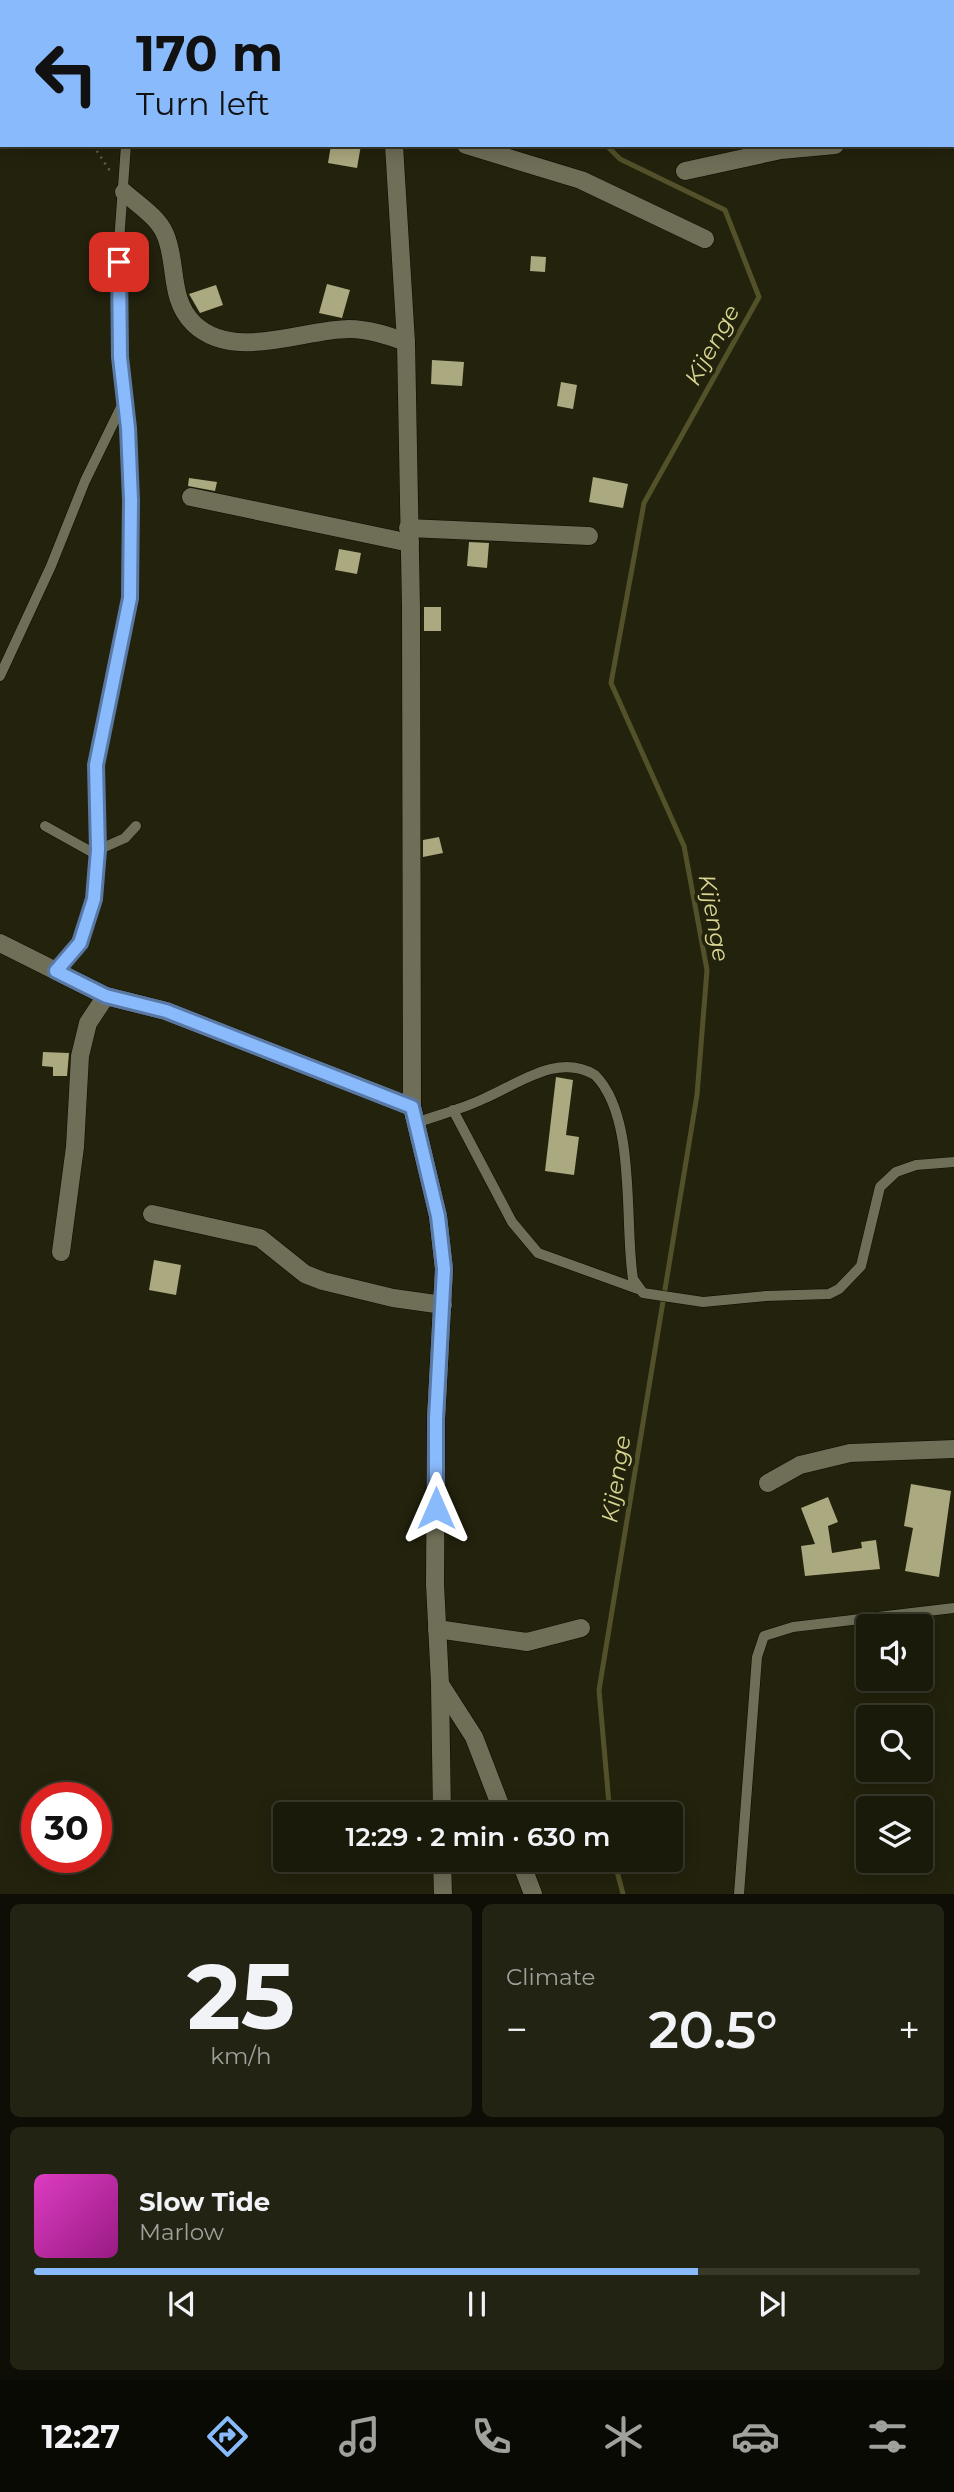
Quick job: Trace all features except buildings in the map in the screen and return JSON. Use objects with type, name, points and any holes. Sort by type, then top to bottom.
[{"type":"street","points":[[394,147],[407,342],[414,1115],[438,1216],[444,1269],[436,1419],[437,1629],[442,1802]]},
{"type":"street","points":[[473,147],[581,180],[705,239]]},
{"type":"street","points":[[685,171],[781,149],[808,147]]},
{"type":"street","points":[[124,192],[164,232],[170,253],[172,281],[182,307],[194,324],[213,335],[245,343],[349,329],[384,334],[407,342]]},
{"type":"street","points":[[191,497],[301,522],[409,535],[589,536]]},
{"type":"street","points":[[0,943],[106,996],[166,1011],[414,1115]]},
{"type":"street","points":[[61,1252],[75,1147],[80,1056],[88,1023],[106,996]]},
{"type":"street","points":[[152,1214],[260,1238],[305,1274],[323,1280],[393,1298],[443,1305]]},
{"type":"street","points":[[768,1483],[800,1465],[850,1452],[954,1449]]},
{"type":"street","points":[[437,1629],[527,1642],[581,1628]]},
{"type":"street","points":[[440,1684],[474,1737],[499,1802]]},
{"type":"street","points":[[442,1872],[443,1894]]},
{"type":"street","points":[[525,1872],[533,1894]]},
{"type":"lane","points":[[56,971],[80,943],[94,899],[97,853],[96,765],[130,598],[131,500],[120,357],[119,242],[125,147]]},
{"type":"lane","points":[[0,676],[51,566],[85,481],[125,399]]},
{"type":"lane","points":[[45,826],[97,853]]},
{"type":"lane","points":[[97,853],[125,838],[136,826]]},
{"type":"lane","points":[[414,1115],[453,1110],[484,1099],[539,1071],[569,1069],[595,1075],[612,1099],[622,1139],[629,1252],[641,1291]]},
{"type":"lane","points":[[453,1110],[512,1222],[538,1252],[641,1291],[688,1301],[713,1302],[766,1296],[805,1297],[829,1294],[839,1289],[861,1266],[880,1187],[896,1172],[916,1165],[954,1162]]},
{"type":"lane","points":[[739,1894],[757,1657],[764,1636],[793,1627],[954,1608]]},
{"type":"path","points":[[94,147],[124,192]]},
{"type":"waterway","name":"Kijenge","points":[[608,147],[620,159],[725,210],[759,297],[644,503],[611,683],[684,846],[707,970],[697,1095],[599,1690],[609,1802]]},
{"type":"waterway","name":"Kijenge","points":[[617,1872],[623,1894]]},
{"type":"route","points":[[119,262],[120,357],[128,428],[131,500],[130,598],[120,659],[104,715],[96,765],[94,796],[98,850],[94,899],[80,943],[56,971],[106,996],[166,1011],[352,1081],[412,1107],[438,1216],[444,1269],[436,1419],[436,1508]]}]
